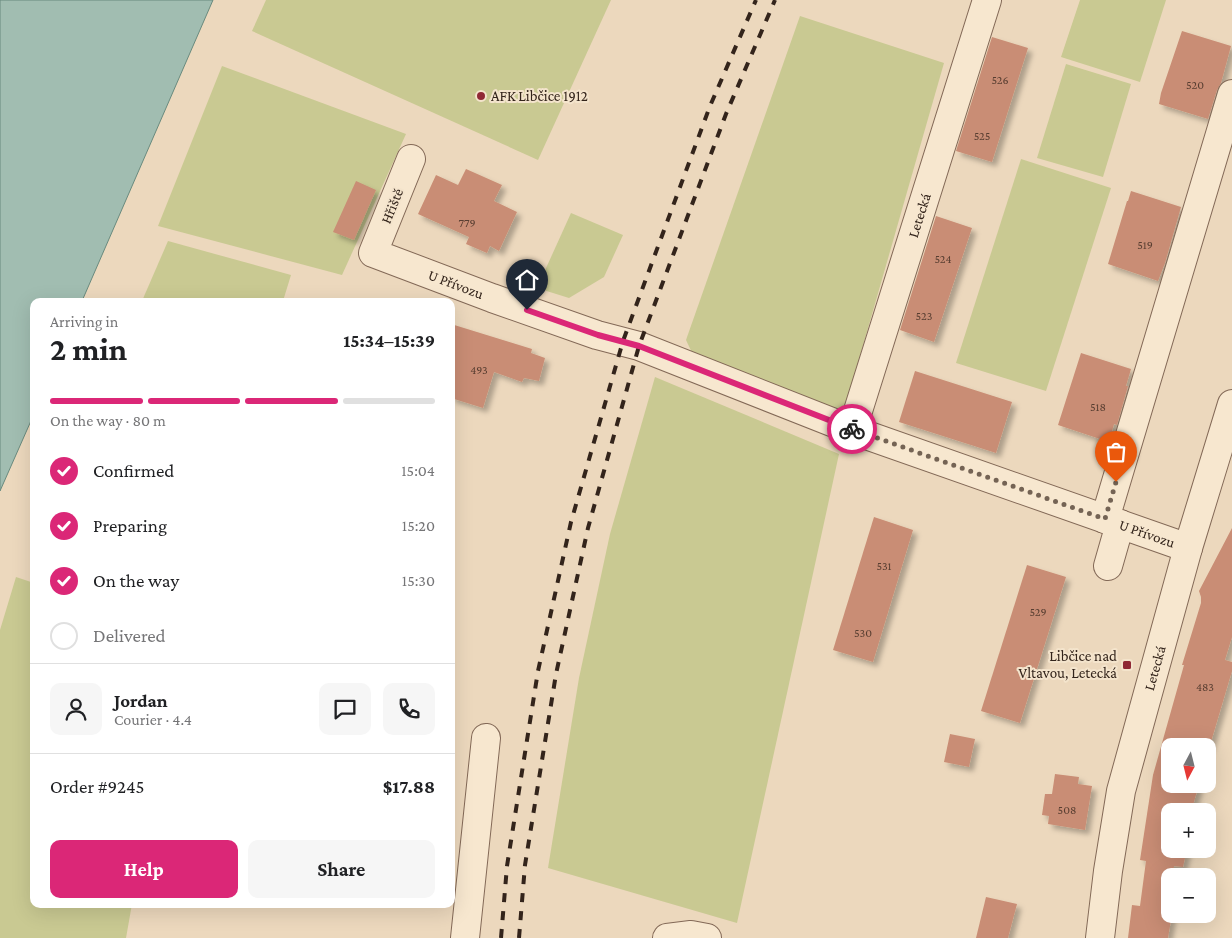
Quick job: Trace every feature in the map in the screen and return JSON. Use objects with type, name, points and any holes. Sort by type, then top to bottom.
[{"type":"street","name":"Letecká","points":[[852,430],[987,0]]},
{"type":"street","points":[[1108,566],[1113,522],[1232,94]]},
{"type":"street","name":"Hřiště","points":[[373,253],[411,159]]},
{"type":"street","name":"U Přívozu","points":[[373,253],[598,335],[639,346],[852,430],[1188,548]]},
{"type":"street","name":"Letecká","points":[[1100,938],[1108,871],[1121,791],[1188,548],[1232,404]]},
{"type":"street","points":[[465,938],[486,738]]},
{"type":"street","points":[[667,938],[692,935],[707,938]]},
{"type":"green space","name":"AFK Libčice 1912","points":[[266,0],[611,0],[538,160],[252,31]]},
{"type":"green space","points":[[1080,0],[1166,0],[1140,82],[1061,57]]},
{"type":"green space","points":[[800,16],[944,63],[844,412],[695,359],[686,340]]},
{"type":"green space","points":[[1066,64],[1131,84],[1103,177],[1037,158]]},
{"type":"green space","points":[[222,66],[406,134],[342,275],[158,226]]},
{"type":"green space","points":[[1021,159],[1111,188],[1046,391],[956,363]]},
{"type":"green space","points":[[571,213],[623,235],[604,277],[569,298],[537,288]]},
{"type":"green space","points":[[168,241],[291,275],[284,298],[143,298]]},
{"type":"green space","points":[[655,377],[839,454],[737,923],[548,868],[579,678],[610,534]]},
{"type":"green space","points":[[16,577],[30,582],[30,908],[131,908],[126,938],[0,938],[0,630]]},
{"type":"shaded area","points":[[0,0],[213,0],[83,298],[30,298],[30,423],[0,491]]},
{"type":"building","points":[[1182,31],[1231,46],[1221,83],[1208,119],[1159,104]]},
{"type":"building","points":[[992,37],[1028,48],[992,162],[956,151]]},
{"type":"building","points":[[466,169],[502,185],[494,201],[517,212],[499,251],[490,246],[487,253],[466,244],[469,237],[418,214],[436,175],[458,185]]},
{"type":"building","points":[[356,181],[376,190],[354,240],[333,232]]},
{"type":"building","points":[[1131,191],[1181,207],[1158,281],[1108,264]]},
{"type":"building","points":[[936,216],[972,228],[934,342],[900,330]]},
{"type":"building","points":[[455,325],[532,349],[531,353],[545,358],[539,381],[524,378],[522,382],[494,372],[483,408],[455,399]]},
{"type":"building","points":[[1081,353],[1131,369],[1117,425],[1114,424],[1109,442],[1058,425]]},
{"type":"building","points":[[915,371],[1012,402],[996,453],[899,422]]},
{"type":"building","points":[[874,517],[913,530],[873,662],[833,650]]},
{"type":"building","points":[[1232,528],[1232,637],[1225,660],[1232,662],[1232,671],[1212,738],[1163,738],[1184,665],[1182,665],[1201,603],[1199,591]]},
{"type":"building","points":[[1027,565],[1066,577],[1020,723],[981,711]]},
{"type":"building","points":[[950,734],[975,739],[969,767],[944,762]]},
{"type":"building","points":[[1161,747],[1161,793],[1196,793],[1194,803],[1161,803],[1161,858],[1185,858],[1183,867],[1161,868],[1161,923],[1170,923],[1168,938],[1128,938],[1132,905],[1140,906],[1146,861],[1140,860],[1153,775]]},
{"type":"building","points":[[1055,774],[1079,777],[1078,784],[1092,786],[1085,830],[1048,824],[1049,816],[1042,815],[1045,794],[1052,794]]},
{"type":"building","points":[[986,897],[1017,904],[1008,938],[976,938]]},
{"type":"railway","points":[[501,938],[507,866],[538,671],[571,522],[623,341],[710,106],[756,0]]},
{"type":"railway","points":[[519,938],[525,865],[556,674],[588,528],[639,346],[726,114],[775,0]]},
{"type":"way so far","points":[[852,429],[1105,519],[1116,482]]},
{"type":"place","name":"AFK Libčice 1912","points":[[481,96]]},
{"type":"place","name":"Libčice nad Vltavou, Letecká","points":[[1127,665]]},
{"type":"route","points":[[527,310],[598,335],[639,346],[852,429]]}]
